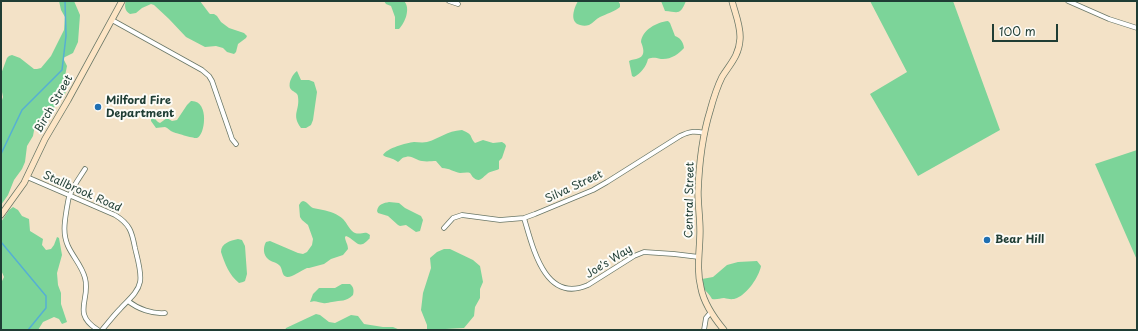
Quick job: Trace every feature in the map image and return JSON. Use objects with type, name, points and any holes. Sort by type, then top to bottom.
[{"type":"street","name":"Birch Street","points":[[1,215],[13,200],[45,139],[122,1]]},
{"type":"street","points":[[450,1],[458,4]]},
{"type":"street","name":"Central Street","points":[[724,330],[711,312],[701,289],[698,257],[700,232],[698,192],[701,149],[710,111],[722,78],[735,59],[739,45],[739,26],[732,1]]},
{"type":"street","points":[[1068,1],[1109,19],[1137,28]]},
{"type":"street","points":[[112,20],[202,70],[210,76],[230,133],[236,144]]},
{"type":"street","name":"Silva Street","points":[[444,228],[453,218],[462,215],[500,220],[524,218],[593,190],[680,136],[694,131],[705,133]]},
{"type":"street","points":[[85,169],[69,195],[64,224],[67,244],[86,278],[83,314],[86,320],[98,330]]},
{"type":"street","name":"Stallbrook Road","points":[[26,177],[115,215],[129,227],[137,254],[141,281],[131,298],[102,330]]},
{"type":"street","name":"Joe's Way","points":[[524,218],[531,243],[546,274],[556,285],[564,288],[582,288],[634,256],[644,252],[698,257]]},
{"type":"street","points":[[128,301],[134,306],[152,312],[165,313]]},
{"type":"street","points":[[704,330],[706,318],[711,312]]},
{"type":"green space","points":[[59,1],[74,1],[80,15],[78,42],[73,53],[63,58],[67,66],[65,76],[68,84],[65,94],[45,119],[35,125],[33,136],[27,146],[25,162],[14,180],[8,195],[1,205],[1,103],[3,97],[1,74],[9,56],[12,55],[20,58],[34,69],[37,69],[41,68],[51,56],[64,30],[65,17],[61,10]]},
{"type":"green space","points":[[126,1],[200,1],[210,14],[217,16],[221,22],[229,28],[244,33],[247,36],[238,44],[234,54],[216,46],[205,47],[186,37],[154,5],[151,4],[142,8],[136,13],[130,14],[125,8]]},
{"type":"green space","points":[[384,1],[404,1],[406,4],[406,15],[399,29],[395,29],[395,17],[391,6],[386,4]]},
{"type":"green space","points":[[578,1],[618,1],[620,7],[589,25],[582,26],[574,21],[573,18]]},
{"type":"green space","points":[[661,1],[686,1],[682,9],[676,12],[665,11]]},
{"type":"green space","points":[[870,1],[953,1],[1000,130],[918,176],[870,94],[907,72]]},
{"type":"green space","points":[[668,21],[675,36],[683,43],[684,48],[668,59],[648,59],[641,72],[634,77],[632,76],[629,61],[643,55],[643,46],[641,42],[644,34],[651,27]]},
{"type":"green space","points":[[297,71],[301,80],[309,80],[314,82],[317,92],[313,120],[311,125],[306,128],[301,128],[298,123],[296,116],[298,95],[290,88],[291,78]]},
{"type":"green space","points":[[191,101],[197,102],[201,106],[204,118],[202,131],[200,136],[197,138],[172,132],[165,127],[156,128],[151,121],[151,116],[160,123],[167,118],[172,121],[177,120]]},
{"type":"green space","points":[[462,130],[470,134],[475,143],[483,140],[493,143],[502,142],[505,144],[506,146],[502,158],[499,161],[499,169],[490,172],[478,180],[470,173],[460,173],[442,168],[436,161],[420,161],[412,157],[408,157],[403,158],[398,162],[383,155],[392,148],[414,142],[427,142],[448,133]]},
{"type":"green space","points":[[1137,150],[1137,260],[1095,164]]},
{"type":"green space","points":[[303,201],[313,208],[328,211],[339,216],[353,232],[367,233],[370,235],[370,238],[364,243],[359,244],[346,236],[345,238],[348,249],[343,255],[331,259],[324,264],[307,268],[287,277],[284,275],[279,265],[266,257],[264,253],[264,246],[266,242],[270,241],[298,253],[303,254],[307,252],[312,245],[313,239],[308,225],[300,217],[299,205]]},
{"type":"green space","points":[[389,202],[399,203],[405,208],[421,216],[423,220],[420,231],[416,232],[406,225],[400,226],[388,216],[378,213],[377,211],[380,205]]},
{"type":"green space","points":[[13,207],[18,210],[22,216],[29,219],[30,231],[43,239],[42,245],[46,250],[51,249],[57,237],[59,238],[62,255],[57,273],[58,285],[61,293],[61,304],[67,322],[62,324],[59,319],[54,317],[43,322],[38,330],[1,330],[1,283],[4,277],[1,270],[1,222],[9,210]]},
{"type":"green space","points":[[238,239],[242,240],[245,246],[247,274],[245,281],[239,283],[230,273],[221,252],[224,244]]},
{"type":"green space","points":[[444,249],[450,249],[473,260],[480,266],[483,282],[480,289],[480,298],[475,307],[474,316],[464,328],[427,330],[427,325],[421,310],[423,293],[431,268],[430,258],[437,252]]},
{"type":"green space","points":[[757,261],[761,266],[758,275],[745,293],[737,298],[712,299],[703,286],[702,279],[713,277],[727,265],[738,262]]},
{"type":"green space","points":[[342,284],[350,284],[353,288],[353,295],[348,299],[325,303],[315,301],[310,302],[313,294],[319,288],[335,288]]},
{"type":"green space","points":[[316,314],[320,315],[329,322],[335,323],[351,315],[358,316],[364,324],[393,327],[400,330],[285,330],[286,328]]},
{"type":"waterway","points":[[1,154],[22,110],[62,70],[66,36],[65,1]]},
{"type":"waterway","points":[[1,242],[46,296],[46,308],[28,330]]},
{"type":"place","name":"Milford Fire Department","points":[[98,107]]},
{"type":"place","name":"Bear Hill","points":[[987,240]]}]
